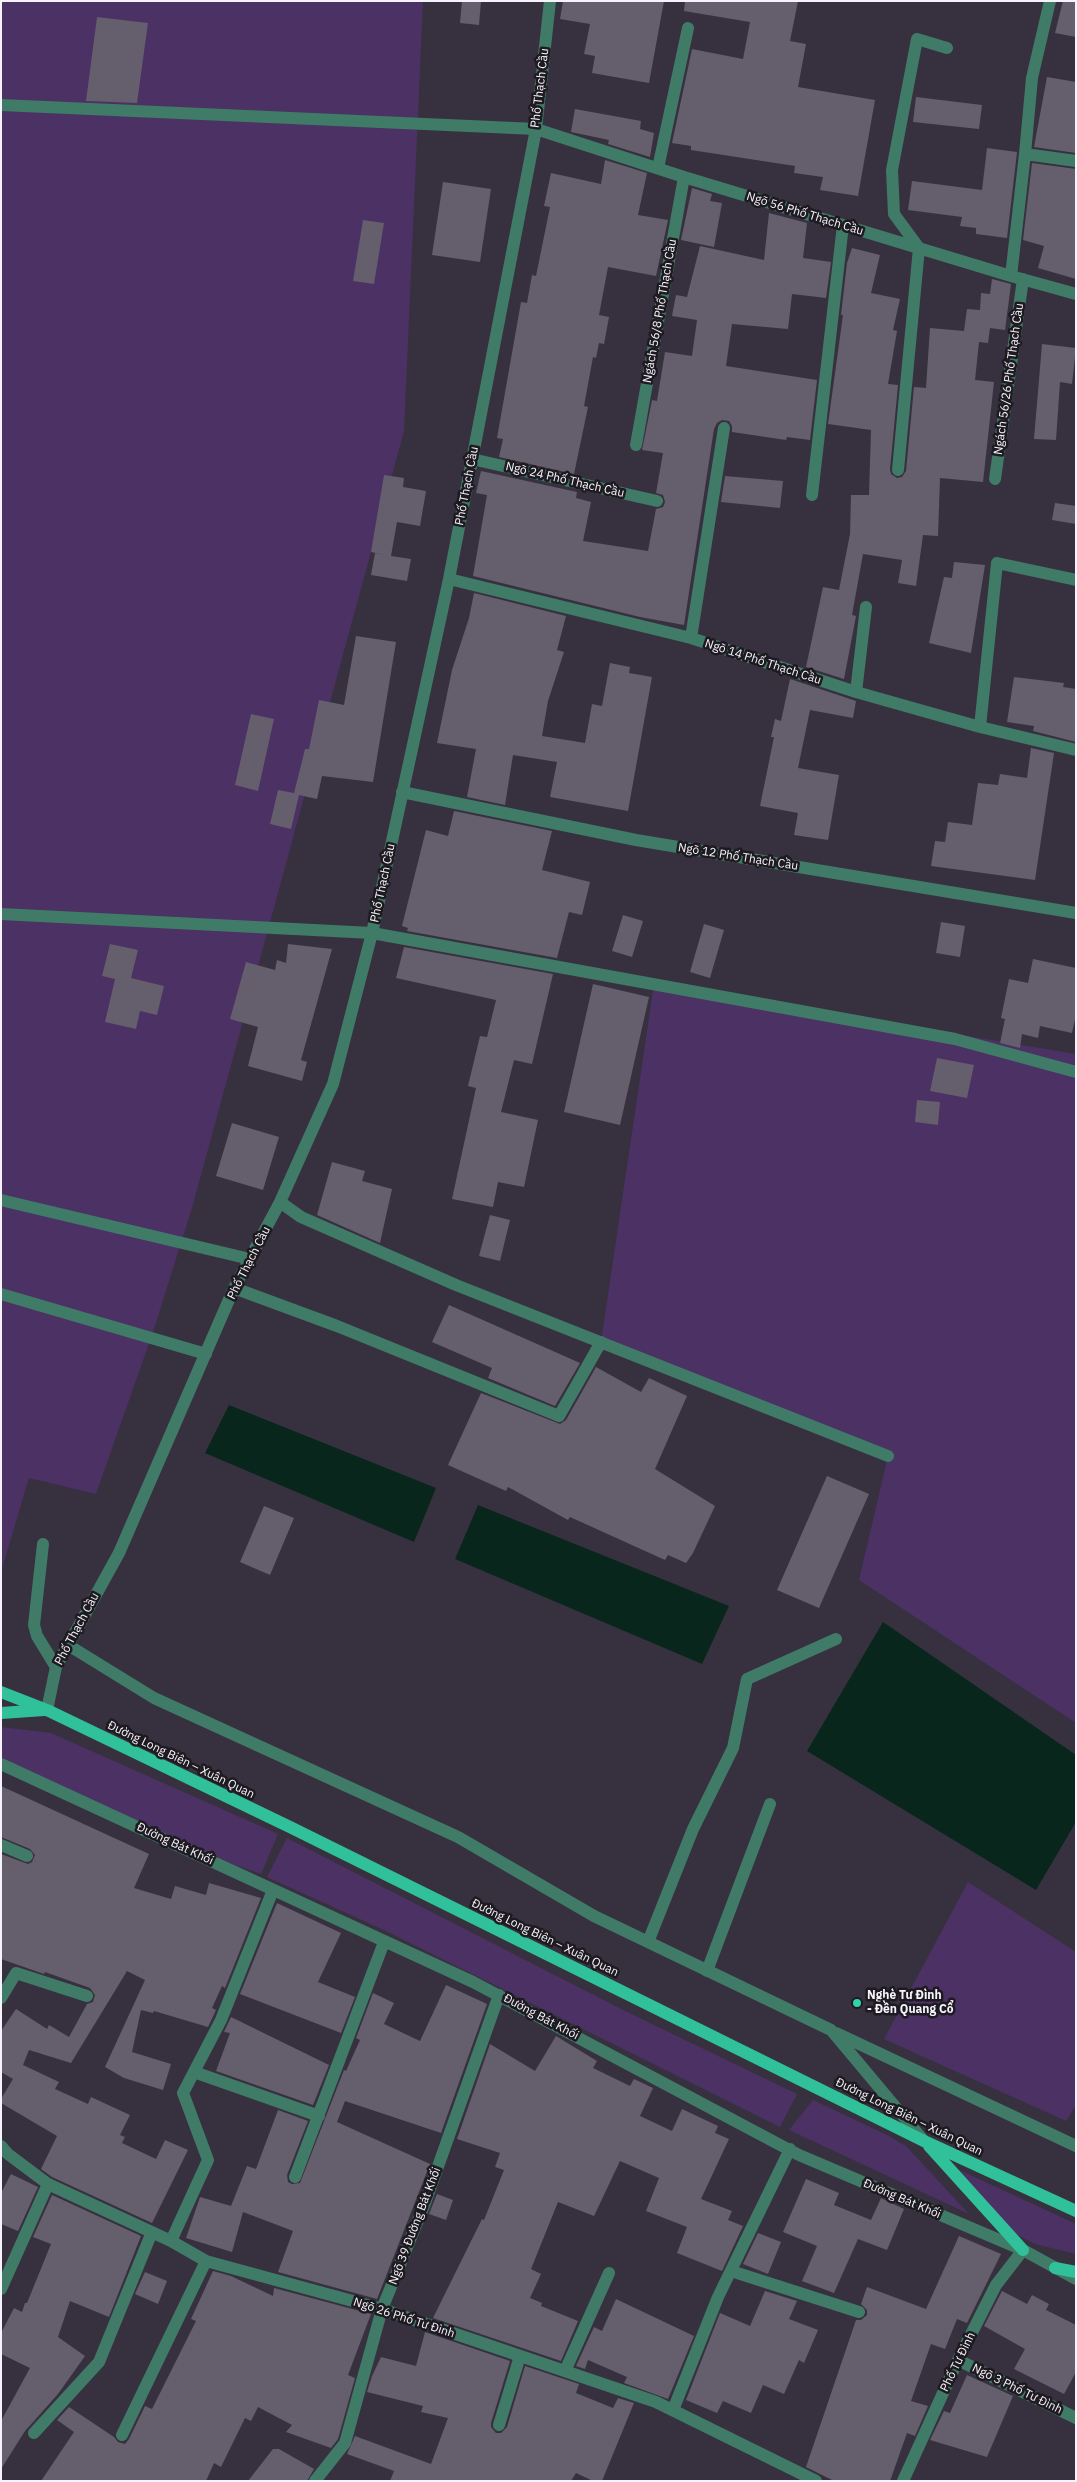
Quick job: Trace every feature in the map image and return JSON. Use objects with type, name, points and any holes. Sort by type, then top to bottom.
[{"type":"main road","name":"Đường Long Biên – Xuân Quan","points":[[1,1692],[47,1710],[292,1828],[924,2141],[1076,2211]]},
{"type":"main road","points":[[1,1713],[47,1710]]},
{"type":"main road","points":[[924,2141],[1023,2250]]},
{"type":"main road","points":[[1055,2268],[1076,2272]]},
{"type":"street","name":"Phố Thạch Cầu","points":[[47,1710],[56,1667],[119,1553],[234,1288],[280,1202],[333,1084],[372,933],[449,579],[536,129],[550,1]]},
{"type":"street","name":"Ngách 56/26 Phố Thạch Cầu","points":[[995,479],[1017,278],[1032,78],[1050,1]]},
{"type":"street","points":[[658,168],[688,28]]},
{"type":"street","points":[[898,470],[919,248],[894,214],[892,170],[917,38],[947,48]]},
{"type":"street","name":"Ngõ 56 Phố Thạch Cầu","points":[[1,105],[536,129],[684,177],[1017,278],[1076,294]]},
{"type":"street","points":[[1026,154],[1076,161]]},
{"type":"street","name":"Ngách 56/8 Phố Thạch Cầu","points":[[636,445],[684,177]]},
{"type":"street","points":[[812,495],[843,225]]},
{"type":"street","points":[[691,638],[724,428]]},
{"type":"street","name":"Ngõ 24 Phố Thạch Cầu","points":[[472,459],[657,501]]},
{"type":"street","points":[[980,726],[997,562],[1076,580]]},
{"type":"street","name":"Ngõ 14 Phố Thạch Cầu","points":[[449,579],[691,638],[856,692],[1076,750]]},
{"type":"street","points":[[856,692],[866,606]]},
{"type":"street","name":"Ngõ 12 Phố Thạch Cầu","points":[[402,792],[636,840],[1076,914]]},
{"type":"street","points":[[1,914],[372,933],[955,1039],[1076,1072]]},
{"type":"street","points":[[1,1200],[250,1259]]},
{"type":"street","points":[[280,1202],[301,1217],[456,1285],[888,1456]]},
{"type":"street","points":[[234,1288],[337,1326],[559,1416],[601,1342]]},
{"type":"street","points":[[1,1294],[206,1354]]},
{"type":"street","points":[[43,1544],[34,1625],[37,1636],[56,1667]]},
{"type":"street","points":[[648,1942],[693,1829],[733,1748],[747,1679],[836,1638]]},
{"type":"street","points":[[68,1645],[154,1698],[458,1836],[594,1916],[1076,2146]]},
{"type":"street","name":"Đường Bát Khối","points":[[1,1764],[499,1995],[790,2149],[1023,2250],[1076,2280]]},
{"type":"street","points":[[707,1971],[770,1804]]},
{"type":"street","points":[[1,1845],[27,1856]]},
{"type":"street","points":[[171,2241],[208,2160],[183,2093],[221,2020],[273,1890]]},
{"type":"street","points":[[295,2177],[384,1942]]},
{"type":"street","points":[[1,1998],[16,1973],[87,1996]]},
{"type":"street","name":"Ngõ 39 Đường Bát Khối","points":[[315,2481],[346,2443],[382,2309],[425,2203],[499,1995]]},
{"type":"street","points":[[831,2030],[924,2141]]},
{"type":"street","points":[[194,2072],[318,2116]]},
{"type":"street","name":"Ngõ 26 Phố Tư Đình","points":[[1,2146],[8,2154],[48,2184],[171,2241],[206,2261],[382,2309],[656,2402],[816,2481]]},
{"type":"street","points":[[673,2410],[718,2298],[790,2149]]},
{"type":"street","points":[[1,2289],[48,2184]]},
{"type":"street","points":[[34,2434],[99,2362],[152,2232]]},
{"type":"street","name":"Phố Tư Đình","points":[[903,2481],[958,2360],[996,2285],[1023,2250]]},
{"type":"street","points":[[122,2435],[206,2261]]},
{"type":"street","points":[[732,2271],[859,2312]]},
{"type":"street","points":[[565,2371],[609,2273]]},
{"type":"street","points":[[499,2425],[520,2356]]},
{"type":"street","name":"Ngõ 3 Phố Tư Đình","points":[[958,2360],[1076,2418]]},
{"type":"shaded area","points":[[1,1],[423,1],[404,431],[192,1208],[153,1332],[96,1494],[29,1478],[1,1572]]},
{"type":"shaded area","points":[[654,984],[1076,1054],[1076,1723],[859,1580],[888,1456],[601,1342]]},
{"type":"shaded area","points":[[229,1405],[436,1488],[414,1542],[205,1453]]},
{"type":"shaded area","points":[[478,1505],[729,1606],[702,1664],[455,1559]]},
{"type":"shaded area","points":[[883,1622],[1076,1755],[1076,1822],[1036,1890],[807,1751]]},
{"type":"shaded area","points":[[1,1727],[51,1733],[278,1834],[261,1874],[235,1865],[1,1759]]},
{"type":"shaded area","points":[[287,1838],[625,2011],[797,2094],[780,2127],[384,1930],[267,1877]]},
{"type":"shaded area","points":[[968,1882],[1076,1952],[1076,2105],[1066,2121],[884,2039]]},
{"type":"shaded area","points":[[813,2100],[889,2136],[907,2147],[969,2214],[789,2130]]},
{"type":"shaded area","points":[[953,2167],[1076,2224],[1076,2254],[1035,2244],[1014,2233]]},
{"type":"building","points":[[462,1],[481,1],[479,25],[460,23]]},
{"type":"building","points":[[563,1],[664,1],[649,83],[592,73],[595,56],[584,54],[590,24],[560,19]]},
{"type":"building","points":[[685,1],[798,1],[790,41],[806,44],[798,87],[875,100],[858,196],[820,190],[823,177],[794,173],[795,166],[691,150],[691,146],[672,143],[692,49],[743,59],[750,22],[684,11]]},
{"type":"building","points":[[1063,1],[1076,1],[1076,37],[1055,33]]},
{"type":"building","points":[[97,17],[148,23],[137,103],[86,101]]},
{"type":"building","points":[[1047,77],[1076,82],[1076,153],[1034,147]]},
{"type":"building","points":[[916,97],[982,105],[979,129],[913,122]]},
{"type":"building","points":[[575,109],[641,121],[640,129],[654,133],[650,157],[608,144],[609,140],[571,132]]},
{"type":"building","points":[[987,148],[1017,152],[1007,238],[976,234],[976,228],[960,226],[962,217],[908,210],[912,181],[982,190]]},
{"type":"building","points":[[605,160],[647,173],[638,215],[668,220],[656,276],[608,267],[599,315],[609,317],[604,344],[599,343],[596,358],[593,357],[584,406],[588,407],[574,474],[499,457],[503,439],[497,438],[521,302],[527,303],[532,275],[536,276],[550,207],[544,206],[551,173],[601,184]]},
{"type":"building","points":[[1032,163],[1076,169],[1076,279],[1038,268],[1044,246],[1023,240]]},
{"type":"building","points":[[443,182],[491,189],[480,262],[432,255]]},
{"type":"building","points":[[692,188],[712,194],[710,201],[722,203],[714,247],[681,240]]},
{"type":"building","points":[[769,213],[807,223],[803,258],[831,262],[826,298],[792,294],[788,329],[732,324],[726,366],[817,380],[810,440],[787,437],[786,440],[732,432],[732,426],[729,421],[722,420],[717,423],[714,429],[684,625],[640,617],[473,576],[487,495],[476,493],[481,471],[577,492],[576,498],[591,502],[583,541],[648,551],[656,509],[663,507],[665,502],[663,495],[656,493],[663,453],[642,450],[652,400],[657,401],[665,352],[692,356],[697,320],[672,316],[676,295],[687,297],[700,246],[764,260]]},
{"type":"building","points":[[363,220],[384,223],[374,284],[353,281]]},
{"type":"building","points":[[852,248],[880,255],[871,293],[900,299],[893,330],[897,331],[888,384],[898,385],[890,469],[891,474],[897,478],[902,477],[906,471],[914,387],[926,388],[930,328],[964,331],[967,309],[980,310],[981,293],[990,294],[992,279],[1011,284],[1005,330],[990,328],[988,343],[979,342],[975,380],[994,382],[983,482],[940,478],[938,536],[923,535],[916,586],[898,583],[902,560],[863,554],[852,615],[856,616],[844,679],[806,667],[823,587],[839,590],[850,534],[851,495],[869,495],[871,430],[828,424],[843,315],[841,315],[847,263]]},
{"type":"building","points":[[1042,344],[1076,348],[1072,384],[1060,382],[1056,440],[1034,439]]},
{"type":"building","points":[[384,475],[404,478],[403,487],[426,491],[420,526],[397,522],[391,556],[411,559],[407,581],[371,575],[375,553],[386,555],[371,552]]},
{"type":"building","points":[[725,476],[783,481],[780,508],[721,502]]},
{"type":"building","points":[[1055,503],[1076,506],[1076,524],[1052,520]]},
{"type":"building","points":[[954,562],[985,565],[971,653],[929,643],[944,577],[952,578]]},
{"type":"building","points":[[474,593],[566,616],[557,650],[564,652],[548,701],[542,736],[585,743],[592,704],[602,706],[610,663],[630,667],[629,673],[652,677],[628,811],[550,797],[557,762],[513,755],[505,805],[467,797],[476,749],[437,743],[452,670],[469,618]]},
{"type":"building","points":[[356,636],[396,642],[373,782],[322,776],[317,799],[299,795],[291,829],[270,824],[278,790],[294,793],[305,749],[309,749],[319,700],[344,705]]},
{"type":"building","points":[[1014,677],[1064,683],[1063,687],[1076,689],[1076,742],[1033,731],[1034,726],[1007,722]]},
{"type":"building","points":[[790,679],[856,701],[853,718],[810,710],[798,768],[839,775],[828,840],[794,835],[798,813],[760,806],[774,737],[771,737],[775,719],[781,721]]},
{"type":"building","points":[[251,714],[274,719],[258,791],[235,785]]},
{"type":"building","points":[[1031,748],[1054,753],[1035,880],[931,866],[935,841],[945,842],[948,822],[972,825],[978,783],[998,785],[1000,774],[1027,778]]},
{"type":"building","points":[[454,811],[552,831],[542,870],[590,882],[582,915],[569,912],[557,958],[407,931],[408,928],[402,926],[426,830],[448,836]]},
{"type":"building","points":[[623,915],[643,921],[632,957],[612,951]]},
{"type":"building","points":[[941,922],[965,926],[960,957],[936,953]]},
{"type":"building","points":[[704,924],[724,930],[710,978],[690,972]]},
{"type":"building","points":[[110,944],[138,950],[131,978],[164,986],[157,1015],[140,1011],[136,1029],[105,1022],[115,979],[102,976]]},
{"type":"building","points":[[288,944],[332,949],[301,1060],[307,1062],[302,1081],[248,1066],[258,1027],[230,1019],[246,962],[275,970],[277,960],[286,963]]},
{"type":"building","points":[[404,947],[553,974],[532,1064],[514,1060],[501,1112],[538,1120],[524,1187],[498,1182],[493,1207],[452,1199],[476,1088],[468,1086],[480,1036],[487,1037],[496,1000],[396,978]]},
{"type":"building","points":[[1033,959],[1076,968],[1076,1015],[1072,1033],[1040,1026],[1038,1038],[1022,1034],[1020,1048],[1000,1043],[1005,1019],[1001,1018],[1009,979],[1028,983]]},
{"type":"building","points":[[593,984],[649,997],[620,1125],[564,1112]]},
{"type":"building","points":[[937,1058],[974,1065],[967,1098],[930,1091]]},
{"type":"building","points":[[917,1100],[940,1102],[938,1125],[915,1122]]},
{"type":"building","points":[[232,1123],[279,1137],[263,1190],[216,1176]]},
{"type":"building","points":[[332,1162],[365,1171],[362,1181],[392,1189],[380,1243],[317,1215]]},
{"type":"building","points":[[490,1215],[510,1220],[500,1261],[479,1256]]},
{"type":"building","points":[[449,1305],[580,1363],[555,1406],[488,1378],[492,1368],[432,1342]]},
{"type":"building","points":[[596,1367],[641,1392],[649,1378],[687,1396],[655,1469],[715,1506],[693,1553],[686,1563],[668,1555],[665,1560],[570,1517],[568,1520],[508,1487],[506,1491],[448,1465],[481,1393],[560,1424],[566,1420]]},
{"type":"building","points":[[827,1476],[869,1494],[819,1608],[777,1590]]},
{"type":"building","points":[[264,1506],[294,1518],[270,1575],[240,1562]]},
{"type":"building","points":[[1,1786],[149,1854],[134,1888],[171,1899],[175,1886],[206,1895],[209,1883],[261,1898],[225,1988],[222,1986],[212,2008],[216,2010],[208,2027],[154,2011],[153,2013],[141,2010],[132,2052],[171,2064],[163,2090],[124,2078],[105,2067],[145,1980],[127,1971],[71,2063],[29,2050],[23,2065],[59,2082],[55,2089],[88,2104],[91,2097],[130,2115],[120,2135],[125,2137],[122,2143],[156,2159],[165,2140],[188,2150],[152,2223],[52,2177],[41,2169],[57,2136],[1,2103],[1,2099],[13,2079],[1,2072],[1,2031],[16,2009],[47,2029],[49,2025],[69,2037],[87,2004],[93,2002],[95,1995],[90,1988],[1,1959],[1,1854],[28,1864],[32,1862],[35,1855],[30,1849],[1,1837]]},
{"type":"building","points":[[277,1903],[341,1933],[318,1982],[355,1997],[341,2033],[240,1994]]},
{"type":"building","points":[[446,1985],[487,2004],[441,2133],[345,2101],[337,2122],[430,2164],[377,2299],[278,2272],[293,2231],[243,2212],[232,2252],[186,2238],[200,2197],[231,2206],[247,2166],[256,2169],[278,2110],[308,2121],[287,2175],[288,2182],[292,2184],[300,2183],[344,2070],[346,2071],[360,2040],[356,2038],[373,1993],[394,2003],[384,2024],[420,2041]]},
{"type":"building","points":[[231,2017],[329,2065],[313,2105],[216,2071],[230,2033],[224,2032]]},
{"type":"building","points":[[556,2036],[597,2061],[593,2068],[630,2086],[634,2079],[653,2088],[640,2116],[672,2131],[682,2109],[718,2126],[715,2133],[729,2139],[701,2199],[732,2211],[728,2220],[743,2226],[722,2271],[677,2253],[687,2227],[646,2211],[659,2178],[620,2161],[594,2216],[558,2202],[531,2269],[541,2274],[530,2298],[542,2303],[541,2306],[578,2321],[561,2361],[433,2318],[482,2219],[484,2220],[504,2170],[495,2167],[500,2153],[457,2139],[490,2044],[535,2071]]},
{"type":"building","points":[[11,2174],[38,2187],[18,2231],[1,2224],[1,2193]]},
{"type":"building","points":[[806,2179],[839,2193],[834,2205],[871,2220],[881,2198],[904,2209],[887,2250],[858,2239],[834,2293],[802,2281],[817,2246],[783,2232]]},
{"type":"building","points":[[437,2194],[453,2200],[446,2220],[429,2214]]},
{"type":"building","points":[[52,2195],[141,2236],[109,2317],[70,2301],[58,2337],[85,2356],[58,2394],[25,2431],[1,2469],[1,2421],[30,2368],[1,2354],[1,2333],[14,2308],[22,2312],[51,2244],[33,2237]]},
{"type":"building","points":[[758,2233],[781,2242],[768,2274],[743,2264]]},
{"type":"building","points":[[959,2236],[1001,2254],[967,2323],[957,2319],[945,2349],[931,2344],[911,2401],[928,2406],[915,2436],[907,2433],[890,2481],[834,2481],[806,2467],[856,2320],[861,2320],[867,2315],[867,2310],[861,2304],[867,2287],[926,2309]]},
{"type":"building","points":[[213,2271],[231,2276],[273,2296],[274,2288],[371,2314],[348,2375],[355,2378],[338,2439],[331,2448],[286,2432],[292,2425],[258,2407],[251,2421],[245,2418],[221,2467],[214,2463],[206,2481],[41,2481],[74,2432],[57,2420],[69,2407],[114,2437],[118,2442],[125,2444],[145,2406],[152,2409],[196,2321],[191,2319]]},
{"type":"building","points":[[145,2272],[167,2281],[158,2304],[135,2294]]},
{"type":"building","points":[[765,2291],[797,2301],[789,2319],[818,2330],[804,2363],[799,2360],[784,2394],[763,2385],[751,2413],[723,2401],[717,2413],[686,2400],[720,2313],[750,2326]]},
{"type":"building","points":[[1002,2291],[1027,2304],[1032,2295],[1049,2304],[1046,2310],[1076,2325],[1076,2372],[1064,2394],[1014,2369],[1025,2349],[984,2326]]},
{"type":"building","points":[[616,2299],[694,2336],[668,2399],[624,2383],[627,2377],[588,2360],[585,2369],[576,2366],[594,2327],[602,2331]]},
{"type":"building","points":[[425,2332],[510,2361],[491,2423],[491,2427],[496,2433],[501,2433],[507,2427],[525,2366],[579,2384],[576,2393],[613,2408],[618,2398],[634,2403],[602,2481],[593,2481],[576,2473],[571,2481],[390,2481],[394,2471],[347,2454],[355,2436],[431,2464],[448,2418],[421,2412],[423,2406],[367,2392],[381,2357],[416,2366]]},
{"type":"building","points":[[967,2375],[1013,2396],[987,2457],[930,2440],[944,2411],[950,2413]]},
{"type":"building","points":[[273,2449],[279,2449],[314,2469],[307,2481],[248,2481]]},
{"type":"place","name":"Nghè Tư Đình - Đền Quang Cổ","points":[[857,2003]]}]
